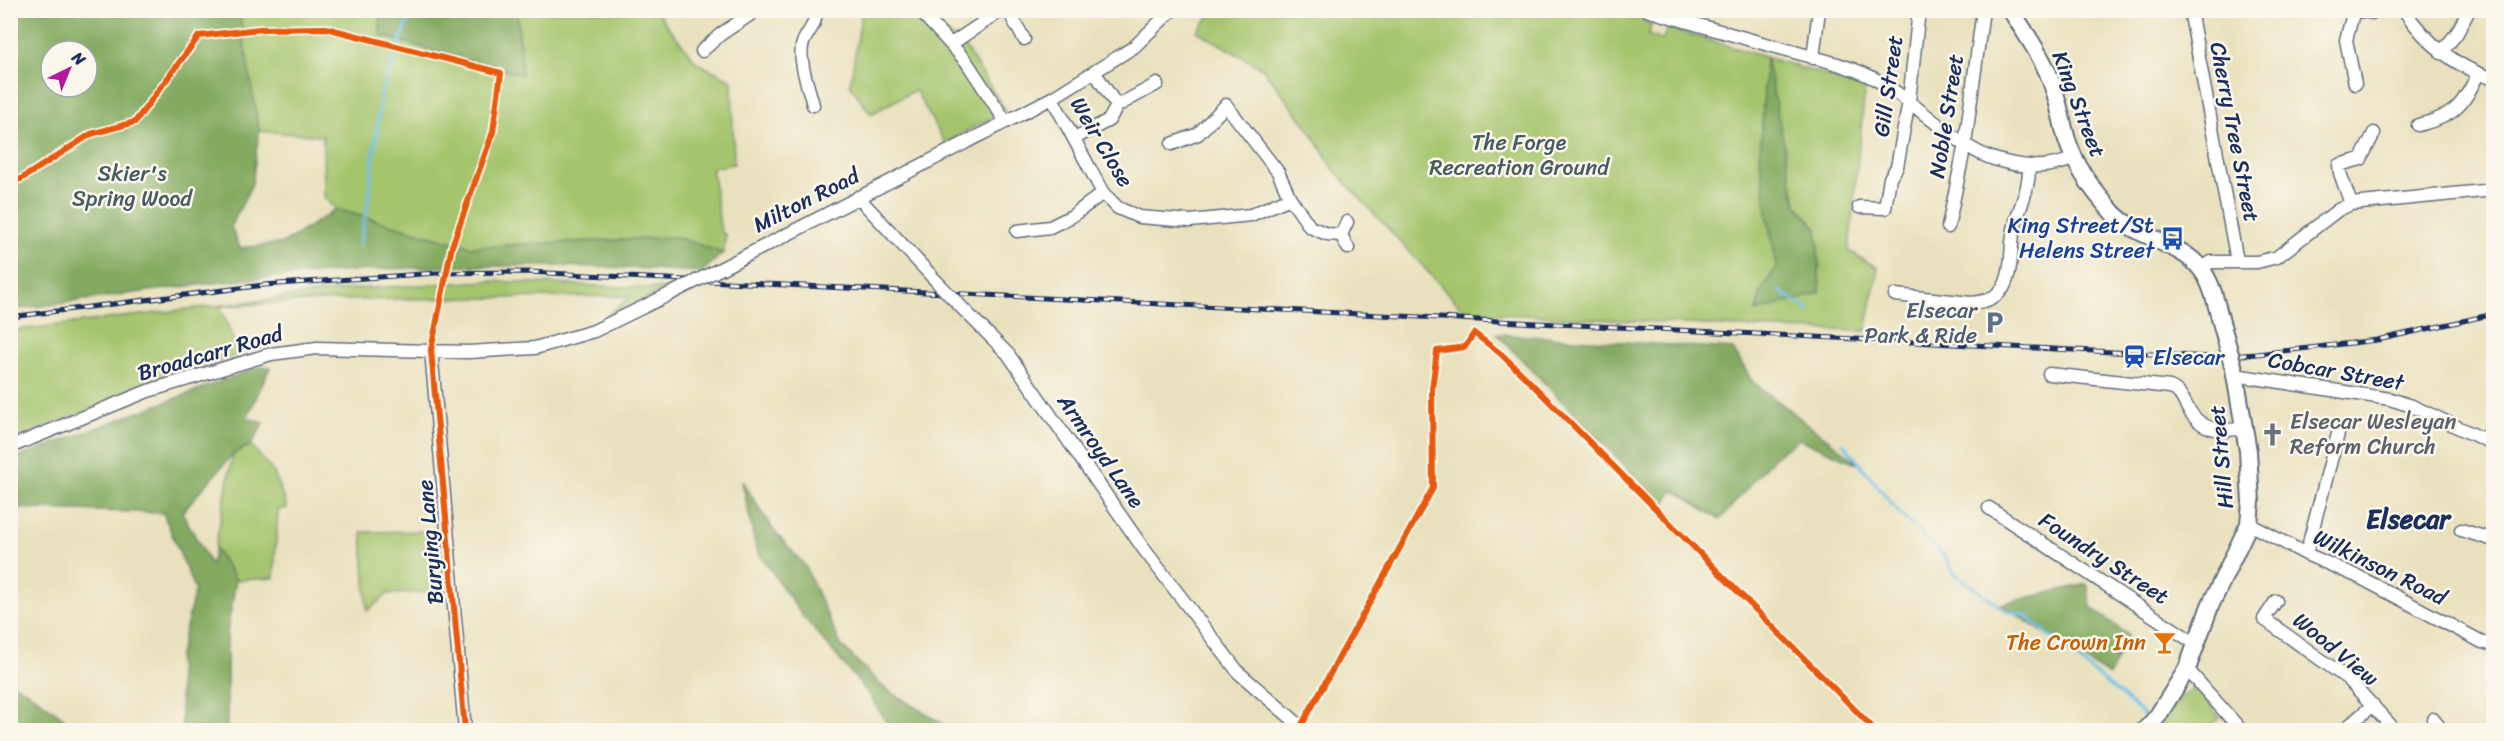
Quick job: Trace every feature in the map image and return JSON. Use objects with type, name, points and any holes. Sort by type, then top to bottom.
[{"type":"main road","name":"King Street","points":[[2011,10],[2042,61],[2050,79],[2074,158],[2086,180],[2121,221],[2188,257],[2201,268]]},
{"type":"main road","name":"Hill Street","points":[[2145,730],[2157,717],[2187,669],[2210,606],[2249,524],[2250,492],[2244,428],[2235,372],[2211,289],[2201,268]]},
{"type":"street","points":[[702,51],[740,15],[757,10]]},
{"type":"street","points":[[813,105],[802,54],[805,40],[812,30],[815,10]]},
{"type":"street","points":[[919,10],[966,61],[1006,122]]},
{"type":"street","points":[[1008,10],[1024,39]]},
{"type":"street","name":"Milton Road","points":[[431,350],[469,352],[535,348],[594,331],[722,268],[1052,98],[1134,47],[1172,10]]},
{"type":"street","points":[[1647,10],[1813,57],[1873,78],[1909,101],[1965,144],[1992,159],[2029,166],[2057,164],[2074,158]]},
{"type":"street","points":[[1813,57],[1819,10]]},
{"type":"street","name":"Gill Street","points":[[1859,207],[1885,208],[1890,177],[1897,167],[1909,101],[1919,10]]},
{"type":"street","name":"Noble Street","points":[[1948,227],[1965,144],[1983,10]]},
{"type":"street","name":"Cherry Tree Street","points":[[2190,10],[2237,261]]},
{"type":"street","points":[[2355,84],[2346,40],[2355,10],[2372,13],[2380,10]]},
{"type":"street","points":[[2404,10],[2419,32],[2441,53],[2478,74],[2493,79]]},
{"type":"street","points":[[2441,53],[2457,33],[2469,10]]},
{"type":"street","points":[[951,44],[996,12]]},
{"type":"street","points":[[1095,73],[1117,106]]},
{"type":"street","points":[[2418,125],[2442,119],[2454,110],[2467,97],[2478,74]]},
{"type":"street","points":[[1074,138],[1109,120],[1117,106],[1157,84]]},
{"type":"street","name":"Weir Close","points":[[1052,98],[1102,193],[1118,208],[1138,217],[1190,221],[1251,215],[1290,198]]},
{"type":"street","points":[[1172,144],[1198,134],[1226,105],[1278,172],[1290,198],[1310,227],[1327,234],[1341,235]]},
{"type":"street","points":[[2351,204],[2339,165],[2361,159],[2374,132]]},
{"type":"street","points":[[1895,295],[1971,303],[1994,297],[2007,279],[2015,228],[2028,183],[2029,166]]},
{"type":"street","points":[[2201,268],[2211,262],[2257,262],[2277,257],[2338,210],[2351,204],[2493,190]]},
{"type":"street","points":[[1017,231],[1050,227],[1072,216],[1102,193]]},
{"type":"street","name":"Armroyd Lane","points":[[858,197],[1008,354],[1143,548],[1239,673],[1305,730]]},
{"type":"street","points":[[1341,235],[1347,222]]},
{"type":"street","points":[[1341,235],[1348,248]]},
{"type":"street","name":"Broadcarr Road","points":[[10,447],[148,391],[271,354],[317,348],[431,350]]},
{"type":"street","name":"Burying Lane","points":[[431,350],[465,730]]},
{"type":"street","name":"Cobcar Street","points":[[2235,372],[2390,399],[2412,406],[2493,444]]},
{"type":"street","points":[[2049,374],[2170,387],[2180,394],[2192,415],[2203,425],[2221,431],[2244,428]]},
{"type":"street","points":[[2306,554],[2338,434]]},
{"type":"street","name":"Foundry Street","points":[[1989,508],[2196,644]]},
{"type":"street","name":"Wilkinson Road","points":[[2249,524],[2482,642],[2493,645]]},
{"type":"street","points":[[2461,530],[2493,540]]},
{"type":"street","name":"Wood View","points":[[2276,601],[2264,619],[2348,679],[2395,730]]},
{"type":"street","points":[[2187,669],[2241,730]]},
{"type":"street","points":[[2344,730],[2373,705]]},
{"type":"street","points":[[2433,719],[2442,730]]},
{"type":"green space","name":"Skier's Spring Wood","points":[[10,11],[239,11],[259,131],[252,184],[231,227],[240,248],[284,243],[336,209],[471,247],[676,237],[723,253],[702,272],[590,267],[478,266],[309,274],[162,289],[11,310]]},
{"type":"green space","points":[[239,11],[380,11],[381,36],[522,75],[517,11],[656,11],[697,63],[732,80],[734,164],[712,168],[721,232],[726,235],[723,253],[676,237],[471,247],[336,209],[324,197],[323,136],[259,131]]},
{"type":"green space","points":[[380,11],[517,11],[522,75],[380,35]]},
{"type":"green space","points":[[862,11],[924,11],[967,50],[1005,110],[945,143],[915,90],[871,114],[850,85]]},
{"type":"green space","name":"The Forge Recreation Ground","points":[[1214,11],[1606,11],[1652,23],[1648,35],[1662,40],[1668,28],[1865,87],[1849,251],[1878,268],[1866,331],[1777,329],[1465,312],[1335,171],[1311,132],[1263,69],[1197,31]],"holes":[[[1766,60],[1796,204],[1817,229],[1820,292],[1756,311],[1761,292],[1778,266],[1769,224],[1760,158]]]},
{"type":"green space","points":[[1766,57],[1796,204],[1817,229],[1820,293],[1756,312],[1761,292],[1777,266],[1760,158]]},
{"type":"green space","points":[[490,281],[668,289],[601,320],[631,296],[342,300],[220,306],[239,354],[11,440],[10,331],[353,289]]},
{"type":"green space","points":[[1497,334],[1733,349],[1752,381],[1861,465],[1799,439],[1773,458],[1720,520],[1674,490],[1663,505]]},
{"type":"green space","points":[[259,367],[270,367],[247,418],[264,423],[251,445],[233,454],[182,512],[211,565],[215,548],[236,580],[227,632],[227,730],[182,730],[178,660],[195,590],[163,513],[11,508],[11,460]]},
{"type":"green space","points":[[251,445],[274,473],[287,508],[278,510],[274,578],[236,580],[215,548],[233,454]]},
{"type":"green space","points":[[742,481],[772,528],[805,566],[841,645],[884,688],[953,730],[891,730],[868,693],[801,614],[756,549]]},
{"type":"green space","points":[[433,531],[430,592],[388,594],[367,611],[362,532]]},
{"type":"green space","points":[[2087,584],[2091,607],[2128,635],[2109,676],[2001,604]]},
{"type":"green space","points":[[11,682],[36,697],[71,724],[75,730],[11,730]]},
{"type":"green space","points":[[2192,689],[2200,692],[2220,718],[2204,730],[2156,730],[2180,698]]},
{"type":"waterway","points":[[359,246],[368,204],[381,94],[412,10]]},
{"type":"waterway","points":[[1780,291],[1810,311]]},
{"type":"waterway","points":[[1843,443],[1900,514],[1945,557],[1954,573],[2006,611],[2025,615],[2144,715]]},
{"type":"railway","points":[[10,317],[264,285],[437,273],[528,272],[2211,357],[2377,340],[2494,314]]},
{"type":"cycle path","points":[[10,182],[21,179],[91,134],[135,122],[199,36],[260,29],[326,28],[501,73],[493,132],[452,246],[431,350],[465,730]]},
{"type":"cycle path","points":[[1299,730],[1433,488],[1432,389],[1437,351],[1465,347],[1474,333],[1501,354],[1527,379],[1875,730]]},
{"type":"place","name":"King Street/St Helens Street","points":[[2172,238]]},
{"type":"place","name":"Elsecar Park & Ride","points":[[1995,323]]},
{"type":"place","name":"Elsecar","points":[[2135,357]]},
{"type":"place","name":"Elsecar Wesleyan Reform Church","points":[[2272,434]]},
{"type":"place","name":"The Crown Inn","points":[[2164,642]]},
{"type":"district","name":"Elsecar","points":[[2408,519]]}]
